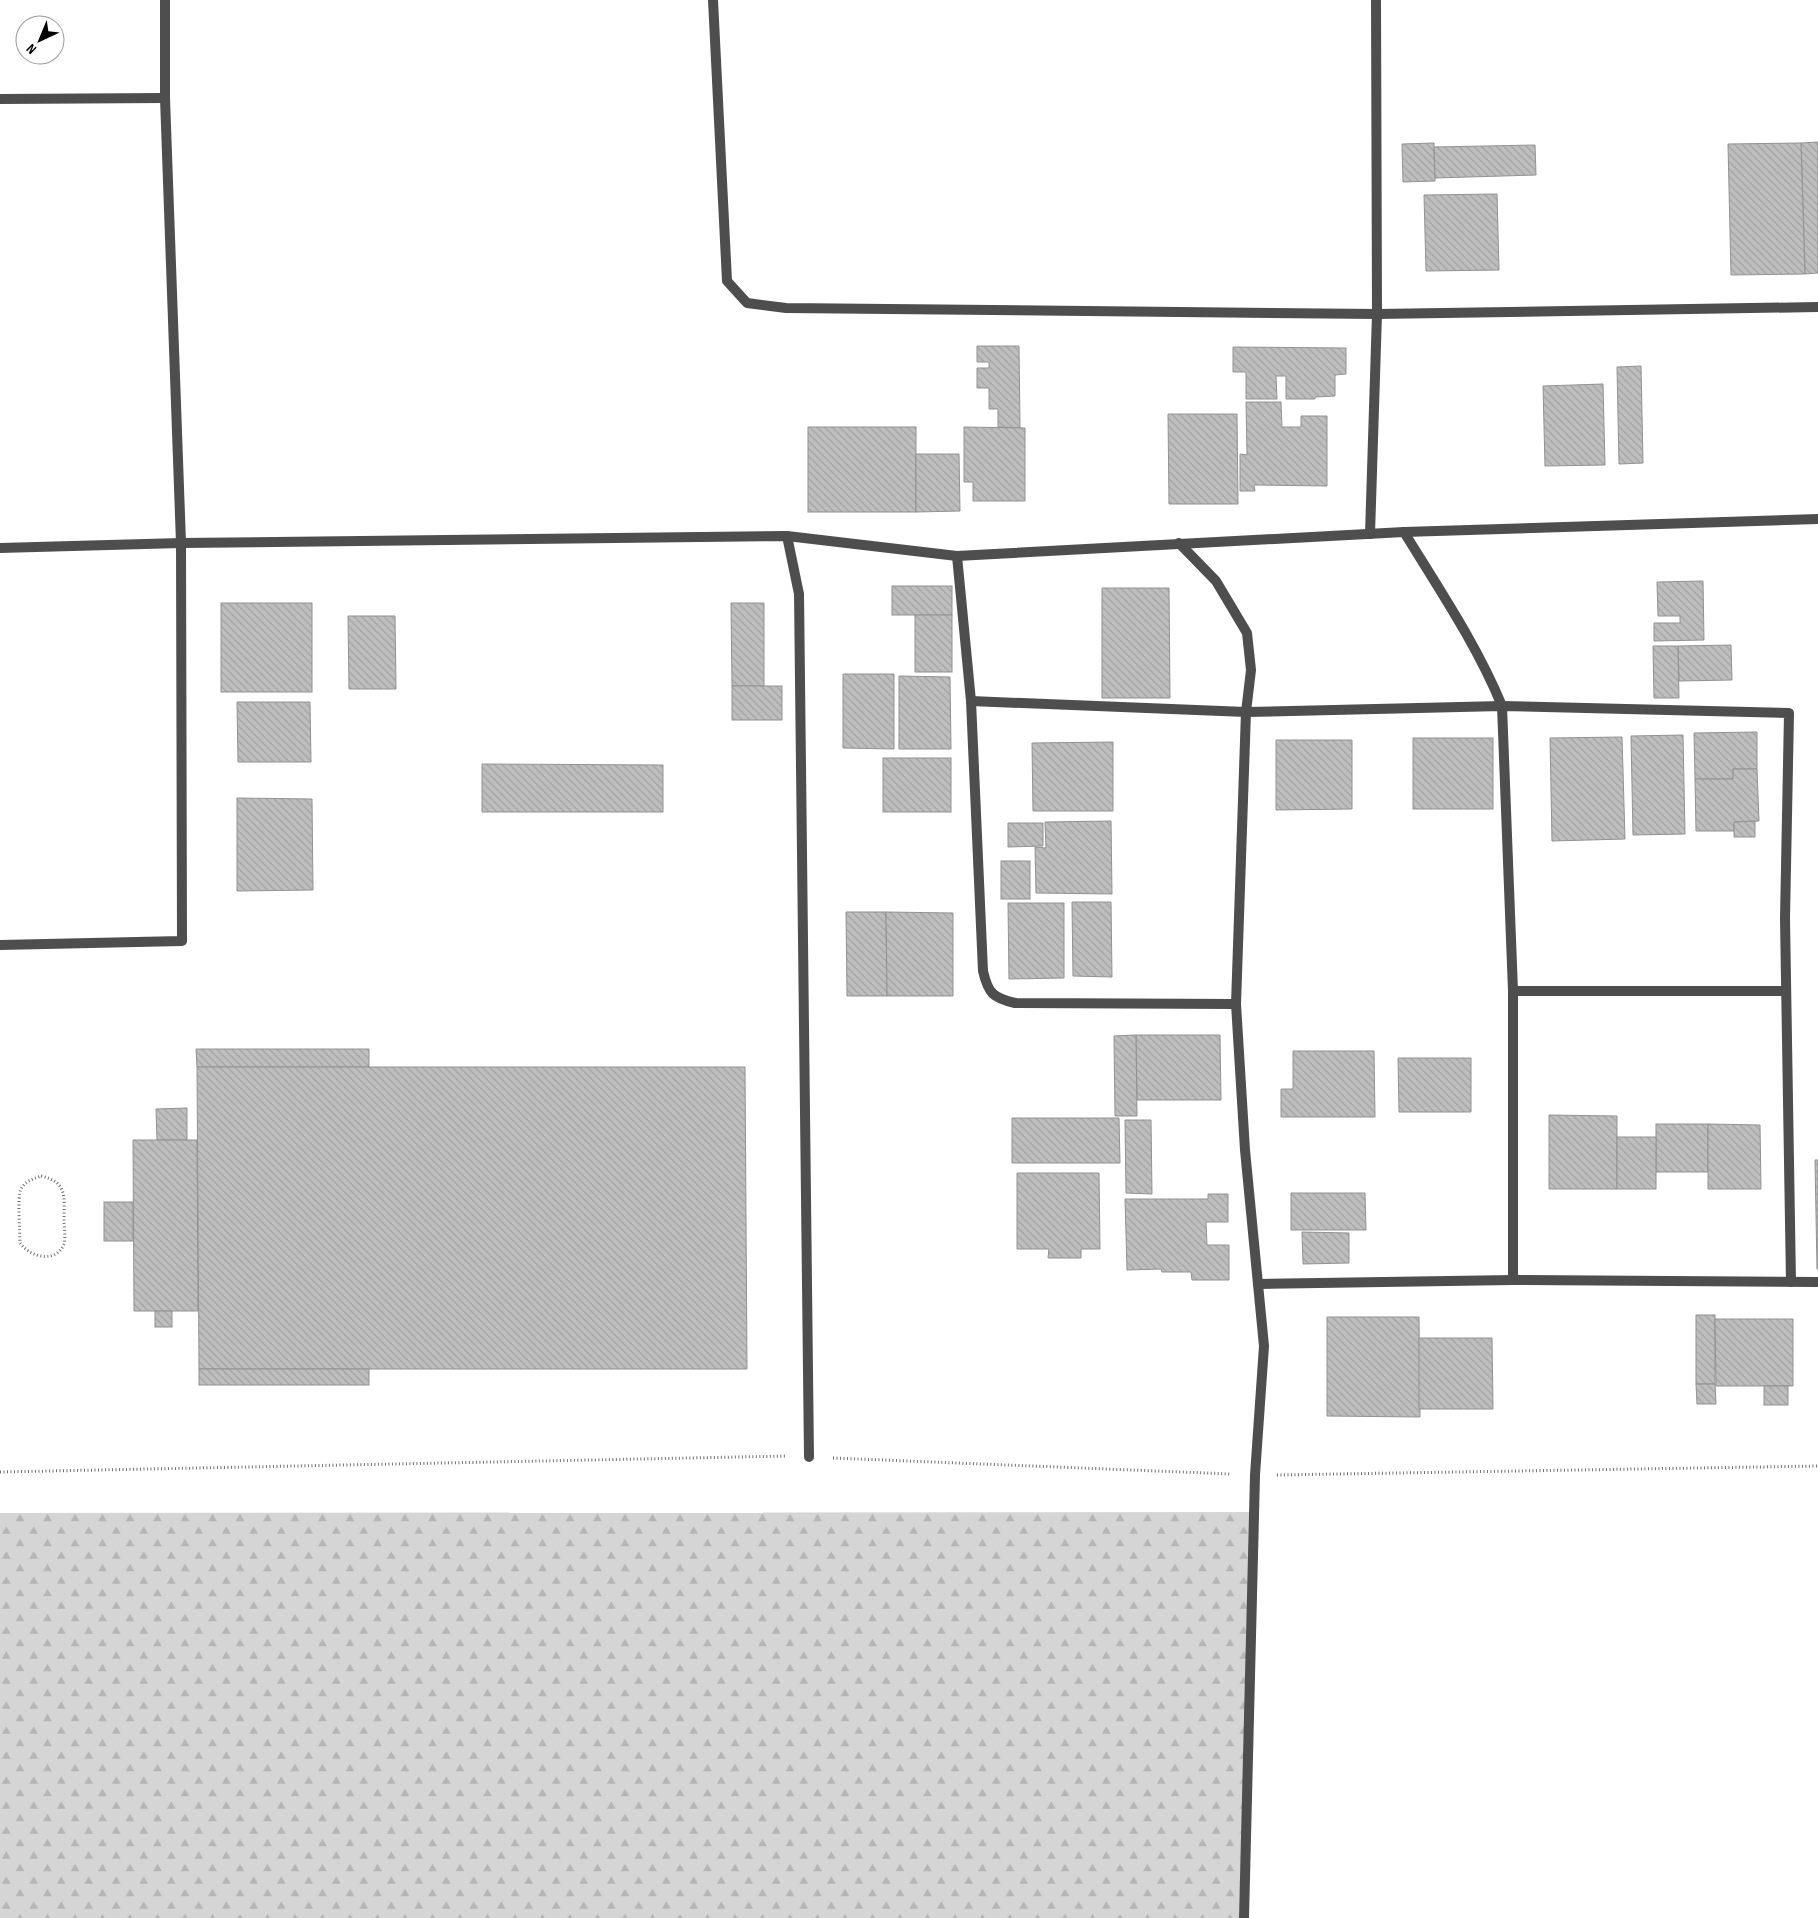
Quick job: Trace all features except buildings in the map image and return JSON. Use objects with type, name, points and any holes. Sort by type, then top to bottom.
[{"type":"street","points":[[0,945],[182,941],[182,543],[165,98],[165,0]]},
{"type":"street","points":[[713,0],[727,281],[747,302],[786,308],[1377,314],[1818,308]]},
{"type":"street","points":[[1370,534],[1377,314],[1376,0]]},
{"type":"street","points":[[0,99],[165,98]]},
{"type":"street","points":[[0,548],[182,543],[787,536],[957,556],[1404,532],[1818,519]]},
{"type":"street","points":[[1404,532],[1491,678],[1502,706],[1512,991],[1513,1280]]},
{"type":"street","points":[[787,536],[799,594],[808,1457]]},
{"type":"street","points":[[1179,544],[1216,581],[1247,633],[1251,670],[1246,712],[1236,1004],[1245,1150],[1264,1346],[1255,1475],[1244,1918]]},
{"type":"street","points":[[957,556],[971,701],[983,971],[987,988],[1001,1000],[1015,1003],[1236,1004]]},
{"type":"street","points":[[971,701],[1246,712],[1502,706],[1790,713],[1785,919],[1791,1282]]},
{"type":"street","points":[[1512,991],[1786,991]]},
{"type":"street","points":[[1258,1284],[1513,1280],[1818,1282]]},
{"type":"path","points":[[41,1176],[51,1178],[64,1191],[64,1243],[59,1250],[50,1255],[41,1256],[32,1255],[20,1243],[19,1191],[32,1179],[41,1176]]},
{"type":"path","points":[[0,1472],[773,1455],[1255,1475],[1818,1466]]},
{"type":"green space","points":[[1254,1512],[1239,1918],[0,1918],[0,1513]]}]
